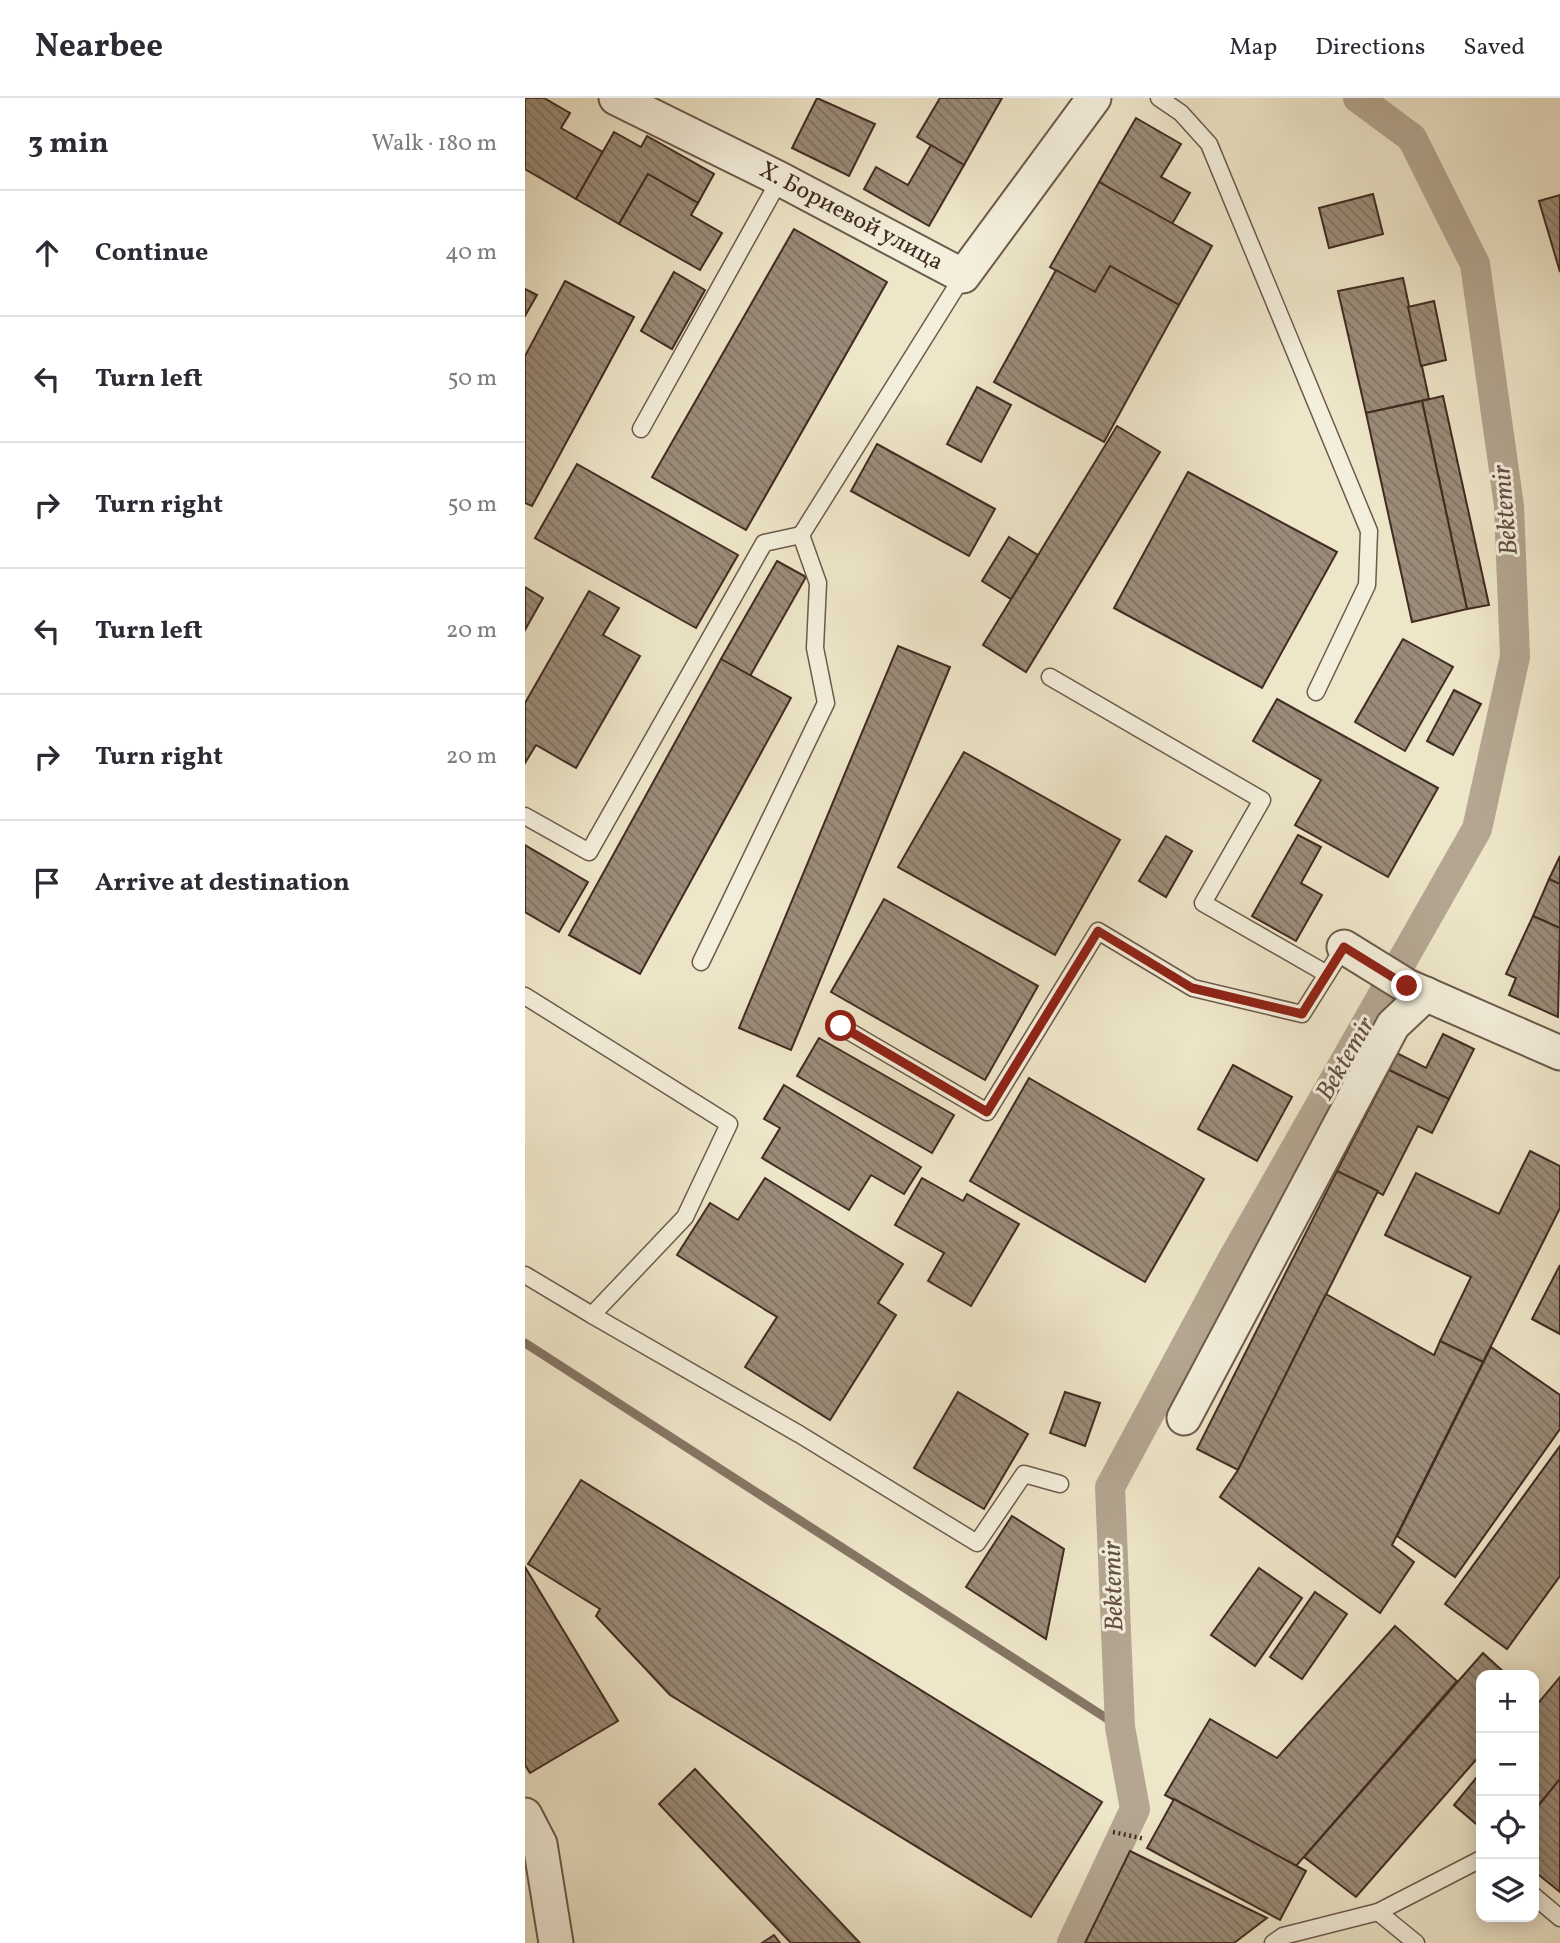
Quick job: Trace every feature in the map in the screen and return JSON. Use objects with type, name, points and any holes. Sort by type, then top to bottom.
[{"type":"street","name":"Х. Бориевой улица","points":[[616,98],[780,178],[963,276],[1094,98]]},
{"type":"street","points":[[1335,961],[1416,990],[1560,1053]]},
{"type":"street","points":[[1184,1418],[1393,1025],[1416,990]]},
{"type":"street","points":[[525,1815],[540,1844],[556,1943]]},
{"type":"lane","points":[[1159,98],[1181,113],[1209,144],[1369,531],[1367,584],[1316,691]]},
{"type":"lane","points":[[641,429],[780,178]]},
{"type":"lane","points":[[525,816],[589,852],[764,542],[801,535],[963,276]]},
{"type":"lane","points":[[701,962],[826,703],[815,648],[818,583],[801,535]]},
{"type":"lane","points":[[841,1026],[987,1112],[1098,931],[1192,988],[1302,1014],[1335,961],[1203,903],[1262,800],[1050,677]]},
{"type":"lane","points":[[525,996],[729,1124],[685,1217],[592,1315]]},
{"type":"lane","points":[[525,1275],[799,1434],[977,1543],[1024,1474],[1059,1484]]},
{"type":"lane","points":[[1273,1943],[1283,1936],[1378,1912],[1476,1862]]},
{"type":"lane","points":[[1539,1900],[1560,1918]]},
{"type":"lane","points":[[1378,1912],[1416,1943]]},
{"type":"path","points":[[1113,1832],[1145,1839]]},
{"type":"building","points":[[525,98],[544,98],[570,113],[561,128],[603,152],[576,199],[525,169]]},
{"type":"building","points":[[817,98],[875,124],[849,176],[792,148]]},
{"type":"building","points":[[940,98],[1002,98],[964,165],[917,137]]},
{"type":"building","points":[[1136,118],[1181,144],[1161,177],[1190,193],[1172,224],[1099,182]]},
{"type":"building","points":[[614,132],[641,147],[647,136],[714,174],[698,203],[648,174],[619,224],[576,199]]},
{"type":"building","points":[[931,145],[964,165],[929,226],[864,189],[876,167],[908,185]]},
{"type":"building","points":[[648,174],[698,203],[691,215],[722,233],[700,270],[619,224]]},
{"type":"building","points":[[1099,182],[1212,246],[1179,305],[1110,266],[1095,292],[1050,267]]},
{"type":"building","points":[[1373,194],[1383,234],[1329,248],[1319,208]]},
{"type":"building","points":[[1560,195],[1560,272],[1539,201]]},
{"type":"building","points":[[794,229],[887,282],[746,530],[652,477]]},
{"type":"building","points":[[1110,266],[1179,305],[1104,442],[994,382],[1056,270],[1095,292]]},
{"type":"building","points":[[674,272],[705,290],[672,349],[641,331]]},
{"type":"building","points":[[1403,278],[1429,399],[1366,413],[1338,291]]},
{"type":"building","points":[[565,281],[634,317],[532,506],[525,503],[525,356]]},
{"type":"building","points":[[525,289],[537,295],[525,316]]},
{"type":"building","points":[[1434,301],[1446,360],[1421,366],[1408,307]]},
{"type":"building","points":[[977,387],[1011,405],[981,462],[947,444]]},
{"type":"building","points":[[1443,396],[1489,605],[1467,609],[1422,401]]},
{"type":"building","points":[[1422,401],[1467,609],[1412,622],[1366,413]]},
{"type":"building","points":[[1117,426],[1160,452],[1026,672],[983,645]]},
{"type":"building","points":[[877,444],[995,509],[969,556],[851,491]]},
{"type":"building","points":[[577,464],[738,555],[696,628],[535,538]]},
{"type":"building","points":[[1188,472],[1337,552],[1262,688],[1114,608]]},
{"type":"building","points":[[1009,537],[1038,555],[1011,599],[982,581]]},
{"type":"building","points":[[777,561],[806,577],[750,676],[721,659]]},
{"type":"building","points":[[525,587],[543,598],[525,630]]},
{"type":"building","points":[[589,591],[619,608],[603,635],[640,656],[576,768],[536,745],[525,763],[525,703]]},
{"type":"building","points":[[1403,639],[1453,667],[1405,751],[1355,722]]},
{"type":"building","points":[[898,646],[950,667],[791,1050],[739,1028]]},
{"type":"building","points":[[721,659],[791,698],[640,974],[569,935]]},
{"type":"building","points":[[1454,690],[1481,704],[1453,755],[1427,741]]},
{"type":"building","points":[[1277,699],[1438,788],[1388,877],[1295,825],[1321,780],[1253,741]]},
{"type":"building","points":[[964,752],[1120,840],[1055,955],[898,867]]},
{"type":"building","points":[[1298,835],[1321,847],[1301,883],[1322,895],[1296,941],[1252,916]]},
{"type":"building","points":[[1166,836],[1192,851],[1166,897],[1139,881]]},
{"type":"building","points":[[525,845],[588,882],[559,932],[525,912]]},
{"type":"building","points":[[1560,856],[1560,884],[1549,879]]},
{"type":"building","points":[[1549,879],[1560,884],[1560,928],[1533,916]]},
{"type":"building","points":[[884,899],[1038,986],[985,1080],[831,992]]},
{"type":"building","points":[[1533,916],[1560,928],[1558,1017],[1509,995],[1516,978],[1506,974]]},
{"type":"building","points":[[1443,1034],[1474,1049],[1449,1099],[1389,1070],[1397,1053],[1426,1068]]},
{"type":"building","points":[[819,1038],[954,1115],[932,1153],[797,1076]]},
{"type":"building","points":[[1233,1065],[1292,1097],[1257,1161],[1198,1129]]},
{"type":"building","points":[[1389,1070],[1449,1099],[1432,1133],[1418,1126],[1383,1195],[1337,1171]]},
{"type":"building","points":[[1029,1078],[1204,1179],[1145,1282],[970,1181]]},
{"type":"building","points":[[784,1085],[921,1167],[904,1194],[871,1175],[849,1210],[762,1158],[780,1128],[764,1119]]},
{"type":"building","points":[[1530,1151],[1560,1166],[1560,1208],[1483,1362],[1440,1341],[1471,1277],[1385,1235],[1416,1173],[1499,1214]]},
{"type":"building","points":[[1337,1171],[1378,1191],[1238,1470],[1197,1449]]},
{"type":"building","points":[[765,1178],[903,1264],[878,1303],[896,1315],[830,1420],[745,1367],[777,1317],[677,1255],[710,1203],[738,1220]]},
{"type":"building","points":[[922,1178],[963,1201],[967,1194],[1019,1224],[971,1306],[928,1281],[944,1253],[895,1225]]},
{"type":"building","points":[[1560,1265],[1560,1334],[1532,1319]]},
{"type":"building","points":[[1326,1294],[1434,1355],[1440,1341],[1483,1362],[1392,1545],[1414,1562],[1380,1613],[1220,1497],[1238,1470]]},
{"type":"building","points":[[1491,1347],[1560,1395],[1560,1429],[1455,1577],[1397,1536]]},
{"type":"building","points":[[958,1392],[1028,1434],[984,1509],[914,1468]]},
{"type":"building","points":[[1065,1392],[1100,1403],[1085,1446],[1050,1433]]},
{"type":"building","points":[[1560,1446],[1560,1576],[1507,1649],[1445,1604]]},
{"type":"building","points":[[581,1480],[1102,1802],[1031,1917],[670,1695],[596,1616],[600,1609],[528,1564]]},
{"type":"building","points":[[1012,1516],[1064,1549],[1046,1639],[966,1587]]},
{"type":"building","points":[[525,1567],[618,1721],[530,1773],[525,1765]]},
{"type":"building","points":[[1259,1568],[1302,1598],[1255,1666],[1211,1635]]},
{"type":"building","points":[[1315,1592],[1347,1614],[1302,1679],[1270,1657]]},
{"type":"building","points":[[1395,1626],[1457,1681],[1296,1866],[1165,1795],[1210,1719],[1277,1758]]},
{"type":"building","points":[[1483,1653],[1502,1670],[1476,1670],[1476,1760],[1356,1897],[1304,1857]]},
{"type":"building","points":[[1560,1677],[1560,1779],[1539,1805],[1539,1733],[1539,1702]]},
{"type":"building","points":[[695,1769],[860,1943],[791,1943],[659,1804]]},
{"type":"building","points":[[1476,1778],[1476,1824],[1454,1805]]},
{"type":"building","points":[[1560,1779],[1560,1892],[1539,1875],[1539,1805]]},
{"type":"building","points":[[1174,1799],[1306,1871],[1280,1920],[1147,1848]]},
{"type":"building","points":[[1130,1851],[1267,1918],[1234,1943],[1085,1943]]},
{"type":"building","points":[[774,1935],[780,1943],[762,1943]]},
{"type":"waterway","name":"Bektemir","points":[[1072,1943],[1135,1809],[1120,1727],[1110,1487],[1231,1262],[1477,829],[1515,657],[1509,506],[1475,264],[1412,138],[1358,98]]},
{"type":"waterway","points":[[525,1343],[1120,1727]]},
{"type":"route","points":[[841,1026],[987,1112],[1098,931],[1192,988],[1302,1014],[1344,947],[1407,986]]}]
